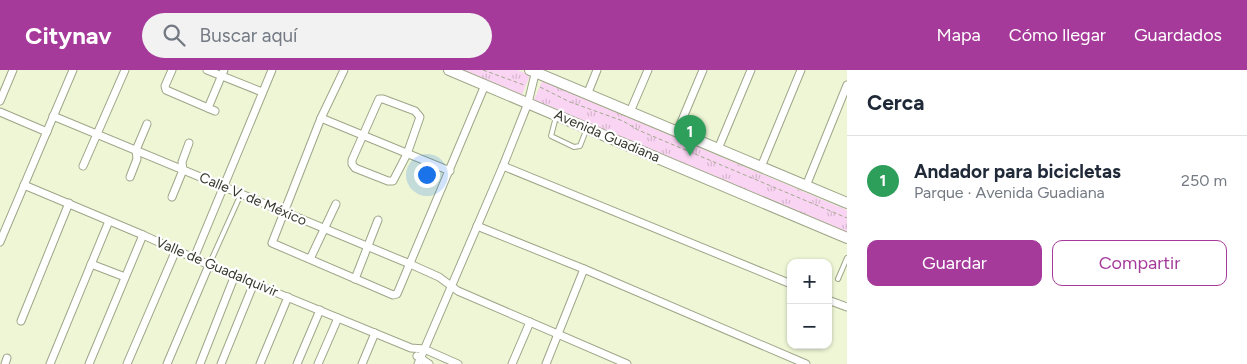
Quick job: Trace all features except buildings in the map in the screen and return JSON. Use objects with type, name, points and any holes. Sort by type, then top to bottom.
[{"type":"street","points":[[0,101],[13,70]]},
{"type":"street","points":[[0,242],[73,70]]},
{"type":"street","points":[[83,166],[125,70]]},
{"type":"street","points":[[172,70],[165,88],[167,91],[212,109],[223,73]]},
{"type":"street","points":[[207,70],[223,73],[262,92]]},
{"type":"street","points":[[194,258],[222,186],[272,70]]},
{"type":"street","points":[[344,70],[322,118],[272,243],[393,295],[396,294],[410,264],[485,85]]},
{"type":"street","name":"Avenida Guadiana","points":[[449,70],[847,238]]},
{"type":"street","points":[[587,95],[597,70]]},
{"type":"street","points":[[630,112],[648,70]]},
{"type":"street","points":[[677,132],[703,70]]},
{"type":"street","points":[[718,149],[751,70]]},
{"type":"street","points":[[761,167],[801,70]]},
{"type":"street","points":[[419,362],[528,103],[534,71],[587,95],[847,202]]},
{"type":"street","points":[[806,186],[847,85]]},
{"type":"street","points":[[379,99],[384,99],[415,111],[419,115],[420,120],[407,154],[396,179],[393,181],[355,168],[352,164],[363,135],[379,99]]},
{"type":"street","points":[[0,112],[47,132]]},
{"type":"street","name":"Calle V. de México","points":[[53,116],[410,264],[439,277],[458,291],[627,364]]},
{"type":"street","points":[[322,118],[450,171]]},
{"type":"street","points":[[130,176],[137,160],[136,150],[147,124]]},
{"type":"street","points":[[172,197],[183,170],[182,162],[189,143]]},
{"type":"street","points":[[503,166],[787,282]]},
{"type":"street","name":"Valle de Guadalquivir","points":[[24,185],[209,265],[411,348],[424,350],[458,364]]},
{"type":"street","points":[[21,321],[69,203]]},
{"type":"street","points":[[310,259],[336,204]]},
{"type":"street","points":[[356,279],[378,220]]},
{"type":"street","points":[[50,364],[109,221]]},
{"type":"street","points":[[477,226],[584,269],[806,364]]},
{"type":"street","points":[[89,364],[143,235]]},
{"type":"street","points":[[127,364],[176,250]]},
{"type":"street","points":[[91,264],[125,277]]},
{"type":"street","points":[[167,364],[209,265]]},
{"type":"street","points":[[546,364],[584,269]]},
{"type":"street","points":[[200,364],[235,275]]},
{"type":"street","points":[[221,364],[254,283]]},
{"type":"street","points":[[260,364],[288,297]]},
{"type":"street","points":[[832,301],[847,307]]},
{"type":"street","points":[[297,364],[320,310]]},
{"type":"street","points":[[318,364],[338,318]]},
{"type":"street","points":[[512,364],[530,322]]},
{"type":"street","points":[[362,364],[375,333]]},
{"type":"street","name":"Valle de Guadalquivir","points":[[411,348],[419,362],[428,364]]},
{"type":"lane","points":[[556,115],[551,136],[574,147],[580,146],[587,128]]},
{"type":"lane","points":[[209,265],[241,194]]},
{"type":"lane","points":[[838,279],[847,258]]},
{"type":"path","points":[[484,70],[515,83],[538,87],[570,102],[616,118],[638,130],[847,218]]},
{"type":"green space","points":[[460,70],[517,70],[530,75],[522,95]]},
{"type":"green space","points":[[542,81],[847,210],[847,234],[533,102]]},
{"type":"place","name":"Andador para bicicletas","points":[[690,156]]}]
